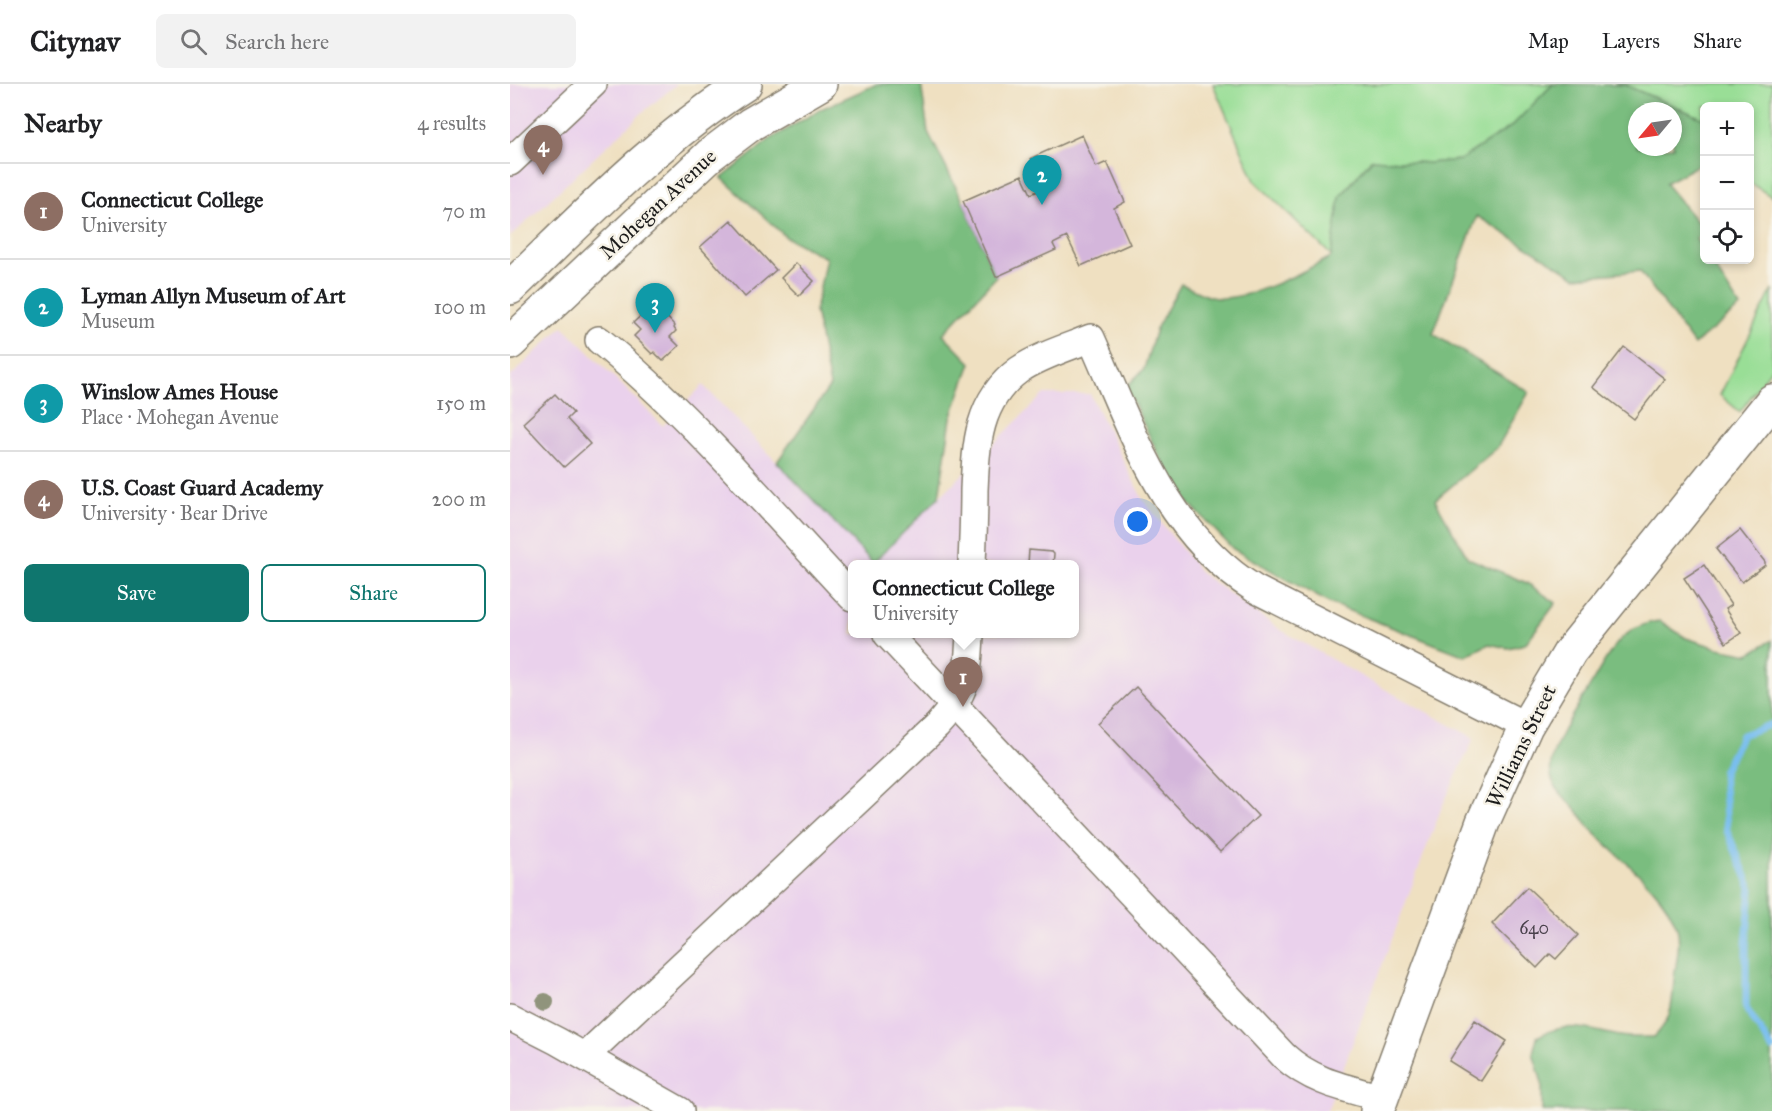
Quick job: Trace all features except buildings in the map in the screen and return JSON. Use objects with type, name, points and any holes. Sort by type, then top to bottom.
[{"type":"main road","name":"Mohegan Avenue","points":[[510,288],[662,144],[694,118],[745,84]]},
{"type":"main road","name":"Mohegan Avenue","points":[[510,343],[710,155],[751,124],[820,84]]},
{"type":"main road","name":"Williams Street","points":[[1379,1104],[1484,822],[1526,726],[1570,652],[1772,401]]},
{"type":"street","points":[[510,162],[593,84]]},
{"type":"street","points":[[972,560],[976,445],[987,410],[1001,388],[1023,368],[1091,338],[1156,480],[1182,521],[1229,572],[1262,593],[1526,726]]},
{"type":"street","points":[[599,340],[674,408],[848,593]]},
{"type":"street","points":[[892,638],[1289,1060],[1321,1081],[1379,1104]]},
{"type":"street","points":[[585,1056],[932,731],[954,705],[963,688],[968,673],[970,638]]},
{"type":"street","points":[[510,1017],[585,1056],[680,1111]]},
{"type":"shaded area","points":[[510,84],[677,84],[643,112],[510,237]]},
{"type":"shaded area","points":[[563,326],[663,426],[703,385],[870,560],[848,560],[848,638],[1079,638],[1079,560],[876,560],[1044,394],[1090,394],[1143,500],[1202,574],[1279,629],[1474,738],[1441,809],[1327,1111],[510,1111],[510,377]]},
{"type":"green space","points":[[877,84],[921,84],[928,132],[963,201],[996,277],[943,334],[971,363],[951,418],[939,497],[876,560],[870,560],[777,462],[830,386],[815,311],[826,258],[787,238],[722,178],[769,140],[821,109]]},
{"type":"green space","points":[[1213,84],[1553,84],[1512,126],[1460,160],[1429,163],[1371,159],[1340,197],[1332,256],[1255,181]]},
{"type":"green space","points":[[1553,84],[1625,85],[1664,102],[1628,102],[1628,156],[1682,156],[1682,110],[1700,117],[1700,164],[1665,183],[1700,225],[1700,234],[1696,239],[1700,245],[1700,264],[1713,264],[1740,307],[1694,345],[1640,271],[1576,277],[1477,216],[1433,334],[1529,392],[1497,448],[1435,500],[1468,558],[1527,583],[1556,603],[1525,644],[1508,648],[1489,644],[1465,656],[1329,603],[1233,549],[1185,499],[1160,458],[1126,387],[1144,369],[1156,329],[1181,284],[1216,298],[1245,295],[1291,278],[1331,257],[1340,197],[1372,159],[1429,163],[1460,160],[1512,126]]},
{"type":"green space","points":[[1614,84],[1772,84],[1772,197],[1754,186],[1754,102],[1700,102],[1700,117],[1682,110],[1682,102],[1664,102],[1625,85]]},
{"type":"green space","points":[[1772,290],[1772,368],[1740,412],[1720,395]]},
{"type":"green space","points":[[1660,621],[1686,638],[1718,648],[1749,654],[1772,640],[1772,1111],[1542,1111],[1542,1083],[1533,1053],[1537,1037],[1558,1029],[1578,1028],[1624,1037],[1654,1037],[1665,1024],[1672,1004],[1678,931],[1669,911],[1642,877],[1592,830],[1557,789],[1551,775],[1551,765],[1559,740],[1612,650],[1619,641],[1636,628]]},
{"type":"waterway","points":[[1772,724],[1742,735],[1723,772],[1727,831],[1751,888],[1746,945],[1746,1008],[1772,1049]]},
{"type":"place","name":"U.S. Coast Guard Academy","points":[[543,175]]},
{"type":"place","name":"Lyman Allyn Museum of Art","points":[[1042,205]]},
{"type":"place","name":"Winslow Ames House","points":[[655,333]]},
{"type":"place","name":"Connecticut College","points":[[963,707]]}]
